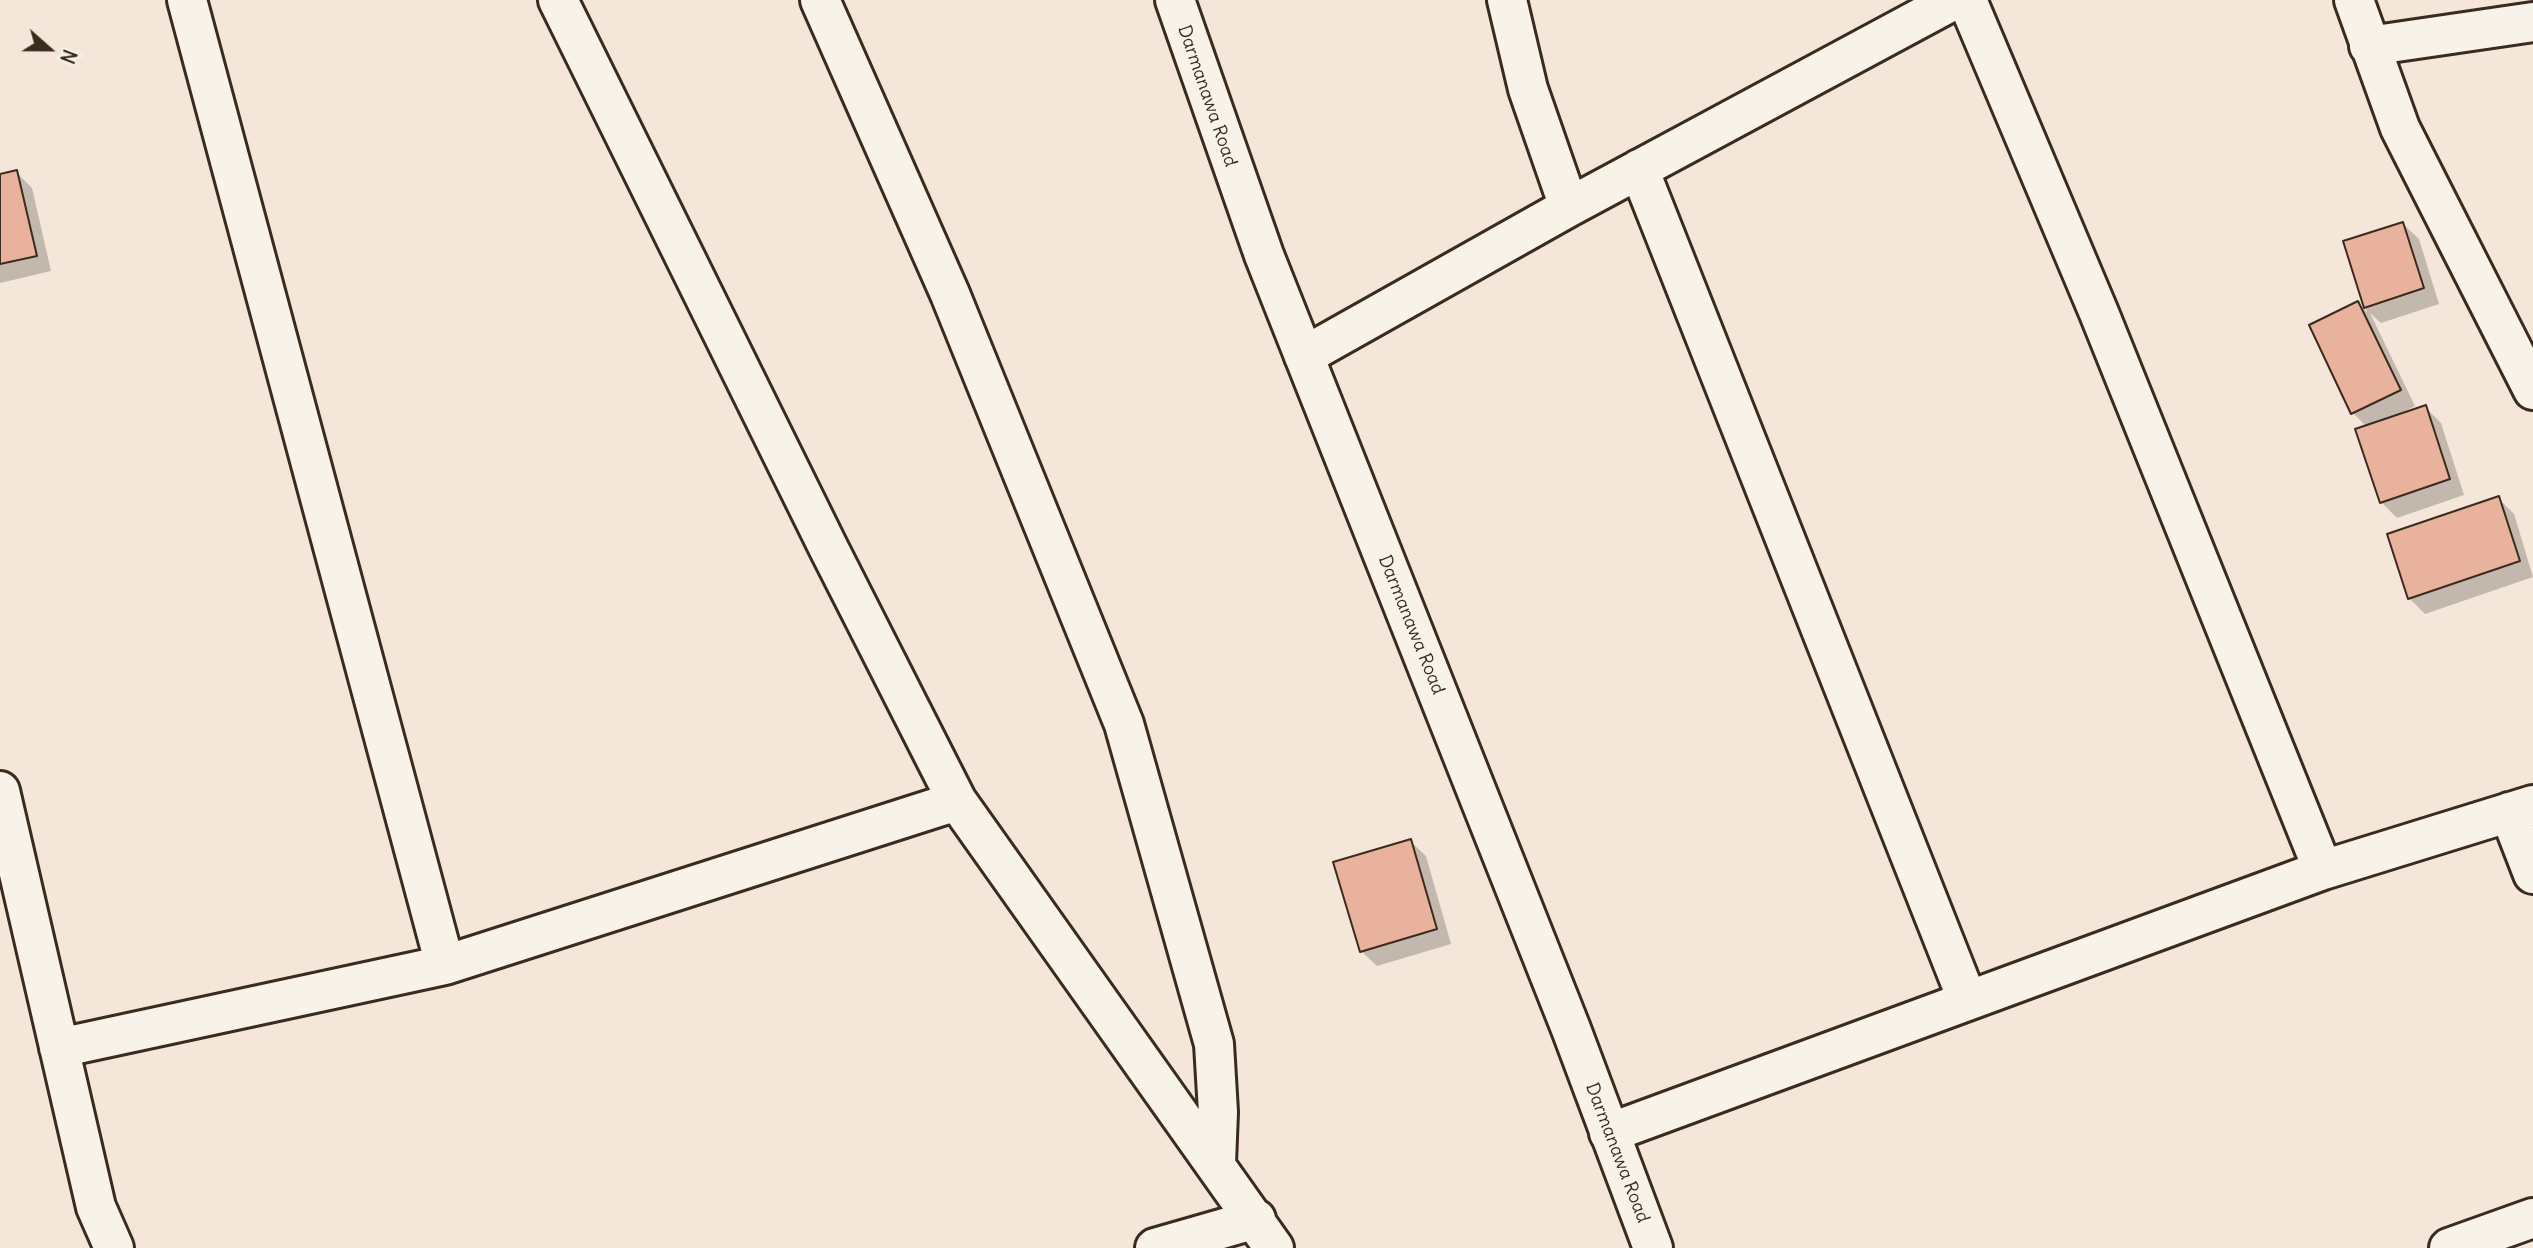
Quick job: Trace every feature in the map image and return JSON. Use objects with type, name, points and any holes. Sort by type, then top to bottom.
[{"type":"street","points":[[187,0],[445,965]]},
{"type":"street","points":[[558,0],[957,801],[1265,1233],[1155,1248]]},
{"type":"street","points":[[820,0],[950,294],[1124,724],[1214,1044],[1218,1112],[1216,1163]]},
{"type":"street","name":"Darmanawa Road","points":[[1175,0],[1264,255],[1571,1028],[1653,1248]]},
{"type":"street","points":[[1507,0],[1528,89],[1569,206]]},
{"type":"street","points":[[1304,356],[1569,206],[1640,169],[1897,14],[1954,0]]},
{"type":"street","points":[[1967,0],[2099,313],[2323,870]]},
{"type":"street","points":[[2354,0],[2400,128],[2533,390]]},
{"type":"street","points":[[2369,46],[2528,15]]},
{"type":"street","points":[[1640,169],[1967,999]]},
{"type":"street","points":[[0,791],[96,1206],[114,1248]]},
{"type":"street","points":[[59,1048],[445,965],[957,801]]},
{"type":"street","points":[[1608,1132],[2323,870],[2521,808],[2533,873]]},
{"type":"street","points":[[2449,1248],[2533,1218]]},
{"type":"building","points":[[17,170],[37,256],[0,264],[0,174]]},
{"type":"building","points":[[2403,222],[2424,288],[2364,308],[2343,241]]},
{"type":"building","points":[[2358,301],[2401,390],[2351,414],[2309,325]]},
{"type":"building","points":[[2426,405],[2450,479],[2380,503],[2355,429]]},
{"type":"building","points":[[2499,496],[2520,561],[2408,599],[2387,534]]},
{"type":"building","points":[[1411,839],[1437,929],[1360,952],[1333,862]]}]
